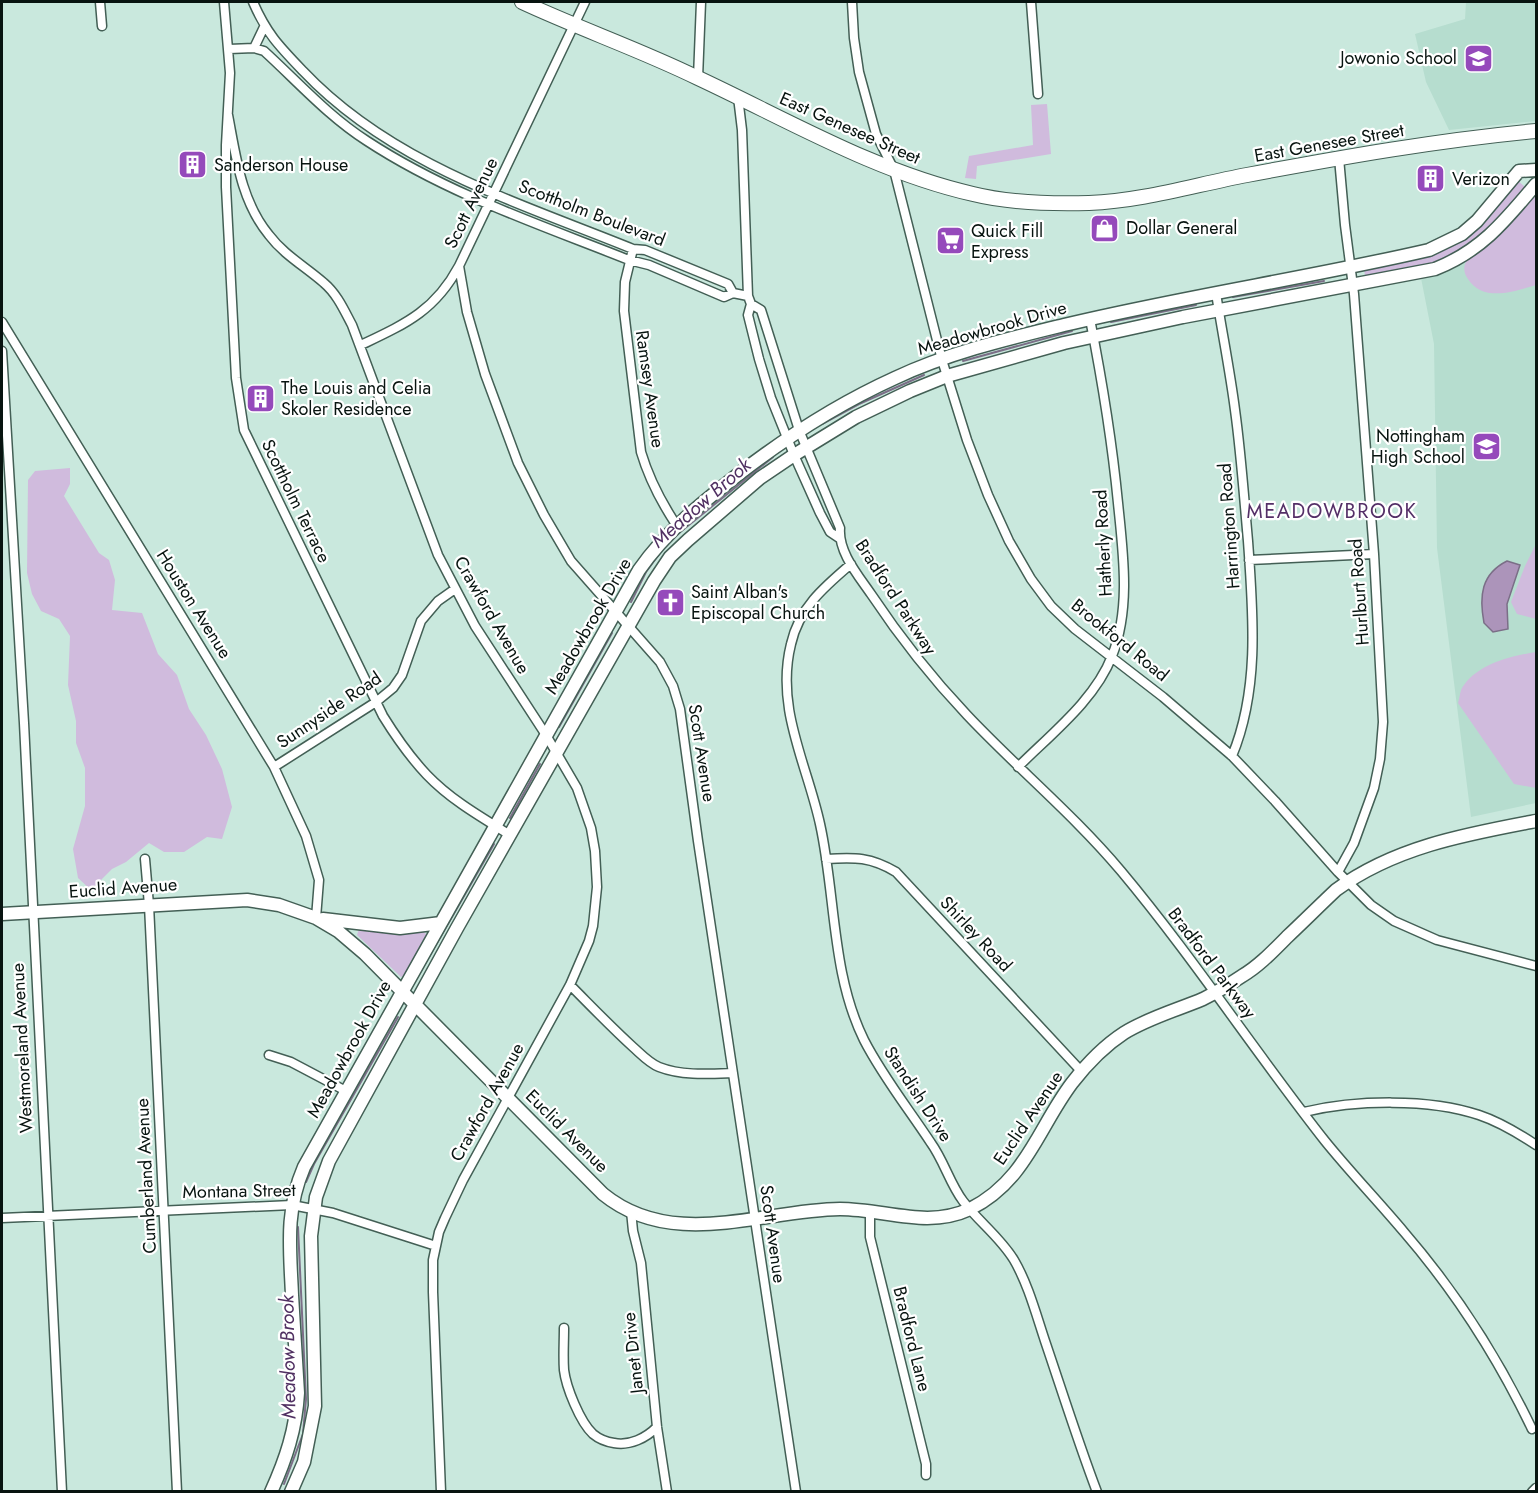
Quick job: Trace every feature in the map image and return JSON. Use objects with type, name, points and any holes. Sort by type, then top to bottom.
[{"type":"main road","name":"East Genesee Street","points":[[522,2],[573,26],[698,78],[858,155],[894,170],[974,195],[1014,200],[1090,203],[1157,195],[1339,158],[1479,136],[1536,131]]},
{"type":"street","points":[[100,2],[102,26]]},
{"type":"street","points":[[224,2],[229,49],[254,48],[264,27]]},
{"type":"street","name":"Scottholm Boulevard","points":[[253,2],[264,27],[275,42],[319,89],[403,150],[454,176],[633,249],[645,250],[728,284],[733,293],[749,300]]},
{"type":"street","name":"Scott Avenue","points":[[585,2],[459,266],[468,312],[485,374],[518,463],[544,515],[571,561],[660,662],[673,686],[680,709],[796,1491]]},
{"type":"street","points":[[698,78],[701,2]]},
{"type":"street","name":"Brookford Road","points":[[852,2],[859,72],[876,134],[894,170],[946,376],[988,495],[1010,542],[1031,579],[1052,606],[1075,629],[1163,697],[1232,756],[1347,882],[1371,905],[1422,935],[1536,966]]},
{"type":"street","points":[[1031,2],[1038,94]]},
{"type":"street","name":"Scottholm Boulevard","points":[[254,48],[264,51],[321,106],[366,140],[426,176],[724,297],[733,293]]},
{"type":"street","name":"Scottholm Terrace","points":[[229,49],[230,95],[226,187],[236,378],[244,430],[376,702],[402,746],[428,776],[468,809],[510,835]]},
{"type":"street","name":"Bradford Parkway","points":[[738,97],[742,130],[748,315],[759,360],[787,438],[830,532],[839,538]]},
{"type":"street","name":"Crawford Avenue","points":[[228,115],[245,192],[269,235],[283,250],[326,284],[338,298],[361,345],[438,555],[475,626],[546,735],[577,788],[589,819],[595,851],[597,887],[589,941],[570,985],[463,1180],[445,1218],[436,1246],[433,1260],[433,1292],[441,1491]]},
{"type":"street","name":"Hurlburt Road","points":[[1338,872],[1354,843],[1374,788],[1380,759],[1383,722],[1374,554],[1353,284],[1344,225],[1339,158]]},
{"type":"street","name":"Meadowbrook Drive","points":[[271,1491],[287,1455],[297,1416],[298,1393],[290,1250],[295,1188],[304,1167],[346,1091],[546,735],[655,547],[713,494],[787,438],[848,402],[895,378],[1014,337],[1148,305],[1429,250],[1447,243],[1477,221],[1519,171],[1536,170]]},
{"type":"street","name":"Meadowbrook Drive","points":[[291,1491],[304,1462],[315,1406],[310,1276],[311,1236],[314,1208],[329,1161],[510,835],[654,580],[670,557],[760,478],[856,417],[910,391],[946,376],[1036,350],[1218,310],[1435,269],[1455,261],[1492,235],[1536,184]]},
{"type":"street","name":"Ramsey Avenue","points":[[633,249],[625,282],[624,312],[641,452],[656,493],[677,526]]},
{"type":"street","points":[[361,345],[403,325],[421,313],[444,291],[459,266]]},
{"type":"street","name":"Harrington Road","points":[[1216,293],[1235,408],[1249,560],[1252,635],[1250,688],[1242,728],[1232,756]]},
{"type":"street","name":"Bradford Parkway","points":[[749,300],[761,310],[799,430],[840,528],[839,538],[851,564],[900,638],[930,676],[998,748],[1075,820],[1120,870],[1194,963],[1337,1156],[1404,1232],[1444,1282],[1515,1393],[1532,1429]]},
{"type":"street","name":"Hatherly Road","points":[[1018,767],[1097,685],[1112,657],[1119,632],[1123,601],[1121,529],[1113,451],[1090,319]]},
{"type":"street","name":"Houston Avenue","points":[[2,322],[274,767],[306,836],[319,880],[316,918]]},
{"type":"street","name":"Westmoreland Avenue","points":[[2,351],[24,723],[62,1491]]},
{"type":"street","points":[[1249,560],[1374,554]]},
{"type":"street","name":"Standish Drive","points":[[851,564],[825,586],[802,613],[790,645],[786,680],[786,699],[792,731],[820,823],[842,974],[863,1038],[884,1076],[933,1145],[963,1201],[1001,1241],[1014,1261],[1030,1299],[1097,1491]]},
{"type":"street","name":"Sunnyside Road","points":[[274,767],[376,702],[393,688],[402,675],[420,621],[438,601],[455,590]]},
{"type":"street","name":"Euclid Avenue","points":[[2,914],[247,900],[279,905],[316,918],[338,931],[365,954],[603,1194],[621,1207],[648,1219],[694,1226],[840,1209],[934,1219],[970,1209],[997,1191],[1018,1169],[1033,1148],[1071,1084],[1100,1052],[1123,1034],[1152,1018],[1214,993],[1245,975],[1347,882],[1408,852],[1450,838],[1536,821]]},
{"type":"street","name":"Shirley Road","points":[[826,859],[849,857],[867,859],[881,863],[896,872],[1082,1072]]},
{"type":"street","name":"Cumberland Avenue","points":[[145,859],[177,1491]]},
{"type":"street","name":"Euclid Avenue","points":[[316,918],[400,928],[441,923]]},
{"type":"street","points":[[570,985],[648,1061],[659,1067],[705,1074],[733,1073]]},
{"type":"street","points":[[269,1055],[291,1062],[346,1091]]},
{"type":"street","points":[[1304,1112],[1366,1103],[1430,1106],[1480,1115],[1500,1123],[1536,1145]]},
{"type":"street","name":"Montana Street","points":[[2,1218],[292,1205],[314,1208],[436,1246]]},
{"type":"street","name":"Janet Drive","points":[[631,1211],[633,1231],[641,1263],[657,1427],[667,1491]]},
{"type":"street","name":"Bradford Lane","points":[[870,1212],[870,1237],[926,1464],[926,1475]]},
{"type":"street","points":[[564,1328],[564,1371],[579,1414],[594,1435],[604,1441],[624,1444],[640,1440],[657,1427]]},
{"type":"street","points":[[1532,1491],[1536,1488]]},
{"type":"shaded area","name":"Jowonio School","points":[[1466,2],[1536,2],[1536,121],[1449,130],[1426,82],[1415,34],[1465,19]]},
{"type":"shaded area","points":[[1047,104],[1051,154],[977,166],[976,179],[965,178],[969,156],[1033,145],[1031,105]]},
{"type":"shaded area","points":[[1517,180],[1525,190],[1502,218],[1466,250],[1426,266],[1365,276],[1364,268],[1430,253]]},
{"type":"shaded area","name":"Nottingham High School","points":[[1536,194],[1536,803],[1471,817],[1437,548],[1434,344],[1421,278],[1453,269],[1468,259],[1490,241]]},
{"type":"shaded area","points":[[1536,194],[1536,285],[1500,293],[1482,291],[1468,279],[1464,266],[1466,262]]},
{"type":"shaded area","points":[[70,468],[70,484],[64,496],[99,553],[109,560],[115,580],[112,610],[142,613],[158,654],[177,675],[189,709],[206,735],[222,769],[232,807],[222,839],[207,837],[184,852],[164,852],[149,843],[126,862],[112,869],[91,890],[78,878],[73,849],[85,806],[85,768],[76,743],[76,721],[68,685],[70,636],[59,619],[41,611],[32,594],[27,573],[28,480],[35,471]]},
{"type":"shaded area","points":[[1536,544],[1536,619],[1517,614],[1511,602]]},
{"type":"shaded area","points":[[1507,561],[1520,565],[1507,604],[1508,629],[1493,632],[1484,623],[1482,595],[1492,572]]},
{"type":"shaded area","points":[[1536,652],[1536,788],[1514,784],[1458,703],[1463,687],[1479,671],[1507,658]]},
{"type":"shaded area","points":[[359,929],[422,930],[427,935],[405,975],[401,977],[357,935]]},
{"type":"waterway","name":"Meadow Brook","points":[[1233,297],[1324,281]]},
{"type":"waterway","name":"Meadow Brook","points":[[1111,322],[1196,305]]},
{"type":"waterway","name":"Meadow Brook","points":[[963,361],[1072,331]]},
{"type":"waterway","name":"Meadow Brook","points":[[822,424],[859,404],[924,375]]},
{"type":"waterway","name":"Meadow Brook","points":[[663,549],[679,533],[773,457]]},
{"type":"waterway","name":"Meadow Brook","points":[[631,602],[646,572],[660,553]]},
{"type":"waterway","name":"Meadow Brook","points":[[559,727],[612,633]]},
{"type":"waterway","name":"Meadow Brook","points":[[510,818],[540,764]]},
{"type":"waterway","name":"Meadow Brook","points":[[415,981],[494,844]]},
{"type":"waterway","name":"Meadow Brook","points":[[306,1182],[398,1017]]},
{"type":"waterway","name":"Meadow Brook","points":[[284,1484],[303,1434],[306,1399],[298,1227]]},
{"type":"place","name":"Jowonio School","points":[[1478,58]]},
{"type":"place","name":"Sanderson House","points":[[193,165]]},
{"type":"place","name":"Verizon","points":[[1431,179]]},
{"type":"place","name":"Dollar General","points":[[1105,228]]},
{"type":"place","name":"Quick Fill Express","points":[[950,241]]},
{"type":"place","name":"The Louis and Celia Skoler Residence","points":[[260,398]]},
{"type":"place","name":"Nottingham High School","points":[[1486,446]]},
{"type":"place","name":"Saint Alban's Episcopal Church","points":[[670,602]]},
{"type":"district","name":"MEADOWBROOK","points":[[1332,511]]}]
